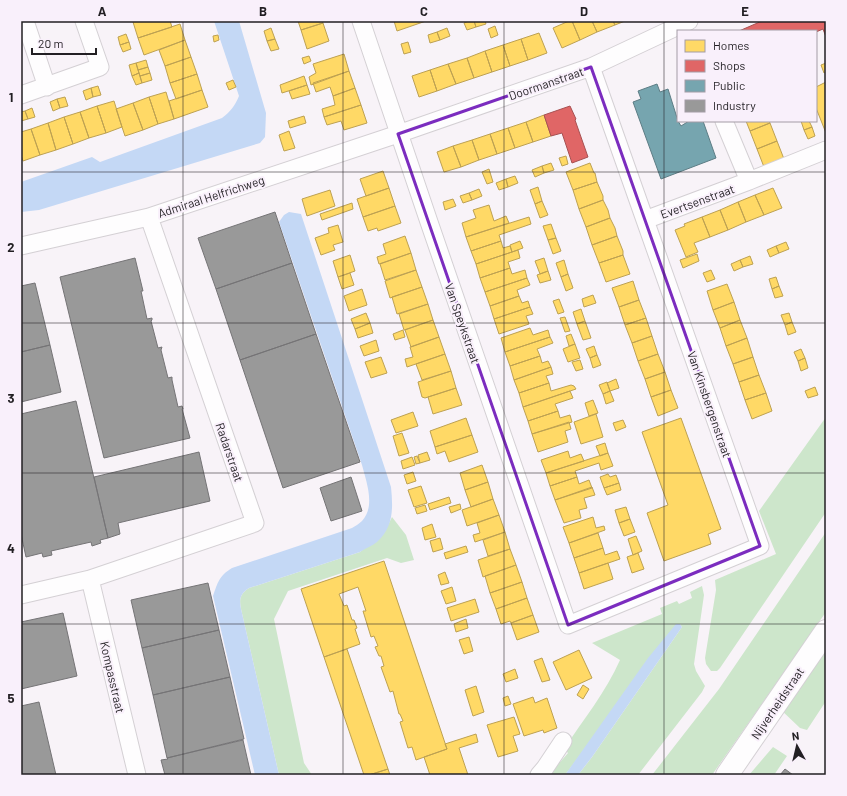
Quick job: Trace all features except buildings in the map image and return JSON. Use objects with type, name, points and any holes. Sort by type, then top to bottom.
[{"type":"street","points":[[25,21],[47,87]]},
{"type":"street","points":[[21,95],[100,67],[84,21]]},
{"type":"street","name":"Van Speykstraat","points":[[361,21],[398,134],[568,625]]},
{"type":"street","name":"Doormanstraat","points":[[398,134],[591,67],[687,25]]},
{"type":"street","name":"Van Kinsbergenstraat","points":[[568,625],[760,546],[591,67]]},
{"type":"street","name":"Evertsenstraat","points":[[724,122],[749,182]]},
{"type":"street","name":"Admiraal Helfrichweg","points":[[21,246],[149,217],[398,134]]},
{"type":"street","name":"Evertsenstraat","points":[[645,220],[749,182],[826,150]]},
{"type":"street","name":"Radarstraat","points":[[90,579],[255,523],[149,217]]},
{"type":"street","points":[[21,595],[90,579]]},
{"type":"street","name":"Kompasstraat","points":[[90,579],[136,775]]},
{"type":"street","name":"Nijverheidstraat","points":[[727,775],[826,631]]},
{"type":"street","points":[[538,775],[545,768],[563,741]]},
{"type":"highlighted area","points":[[591,67],[760,546],[568,625],[398,134]]},
{"type":"green space","points":[[826,417],[826,512],[720,668],[717,671],[711,671],[706,664],[705,658],[716,590],[715,580],[776,554],[759,511]]},
{"type":"green space","points":[[392,517],[406,535],[414,560],[401,563],[387,558],[288,591],[274,619],[304,763],[312,775],[279,775],[241,609],[241,597],[249,588],[360,552],[385,531]]},
{"type":"green space","points":[[826,532],[826,612],[712,775],[652,775],[719,689]]},
{"type":"green space","points":[[702,586],[704,595],[694,664],[696,671],[705,686],[702,692],[638,775],[578,775],[682,627],[680,624],[565,775],[549,775],[568,753],[564,749],[601,695],[620,660],[592,643],[662,614],[660,608],[677,601],[679,604],[692,598],[690,592]]},
{"type":"green space","points":[[826,640],[826,701],[807,730],[800,728],[779,708]]},
{"type":"green space","points":[[773,747],[787,756],[774,775],[749,775]]},
{"type":"water","points":[[214,21],[239,21],[266,113],[265,137],[260,143],[39,210],[21,212],[21,182],[92,157],[100,162],[222,118],[234,106],[239,96]]},
{"type":"water","points":[[289,212],[301,214],[391,487],[392,509],[387,530],[373,545],[360,552],[249,588],[242,595],[240,600],[241,609],[279,775],[255,775],[213,596],[218,583],[224,574],[232,568],[352,528],[361,522],[366,515],[369,501],[369,493],[362,465],[279,222],[284,215]]},
{"type":"water","points":[[676,624],[680,624],[682,627],[592,757],[578,775],[565,775],[648,658]]}]
